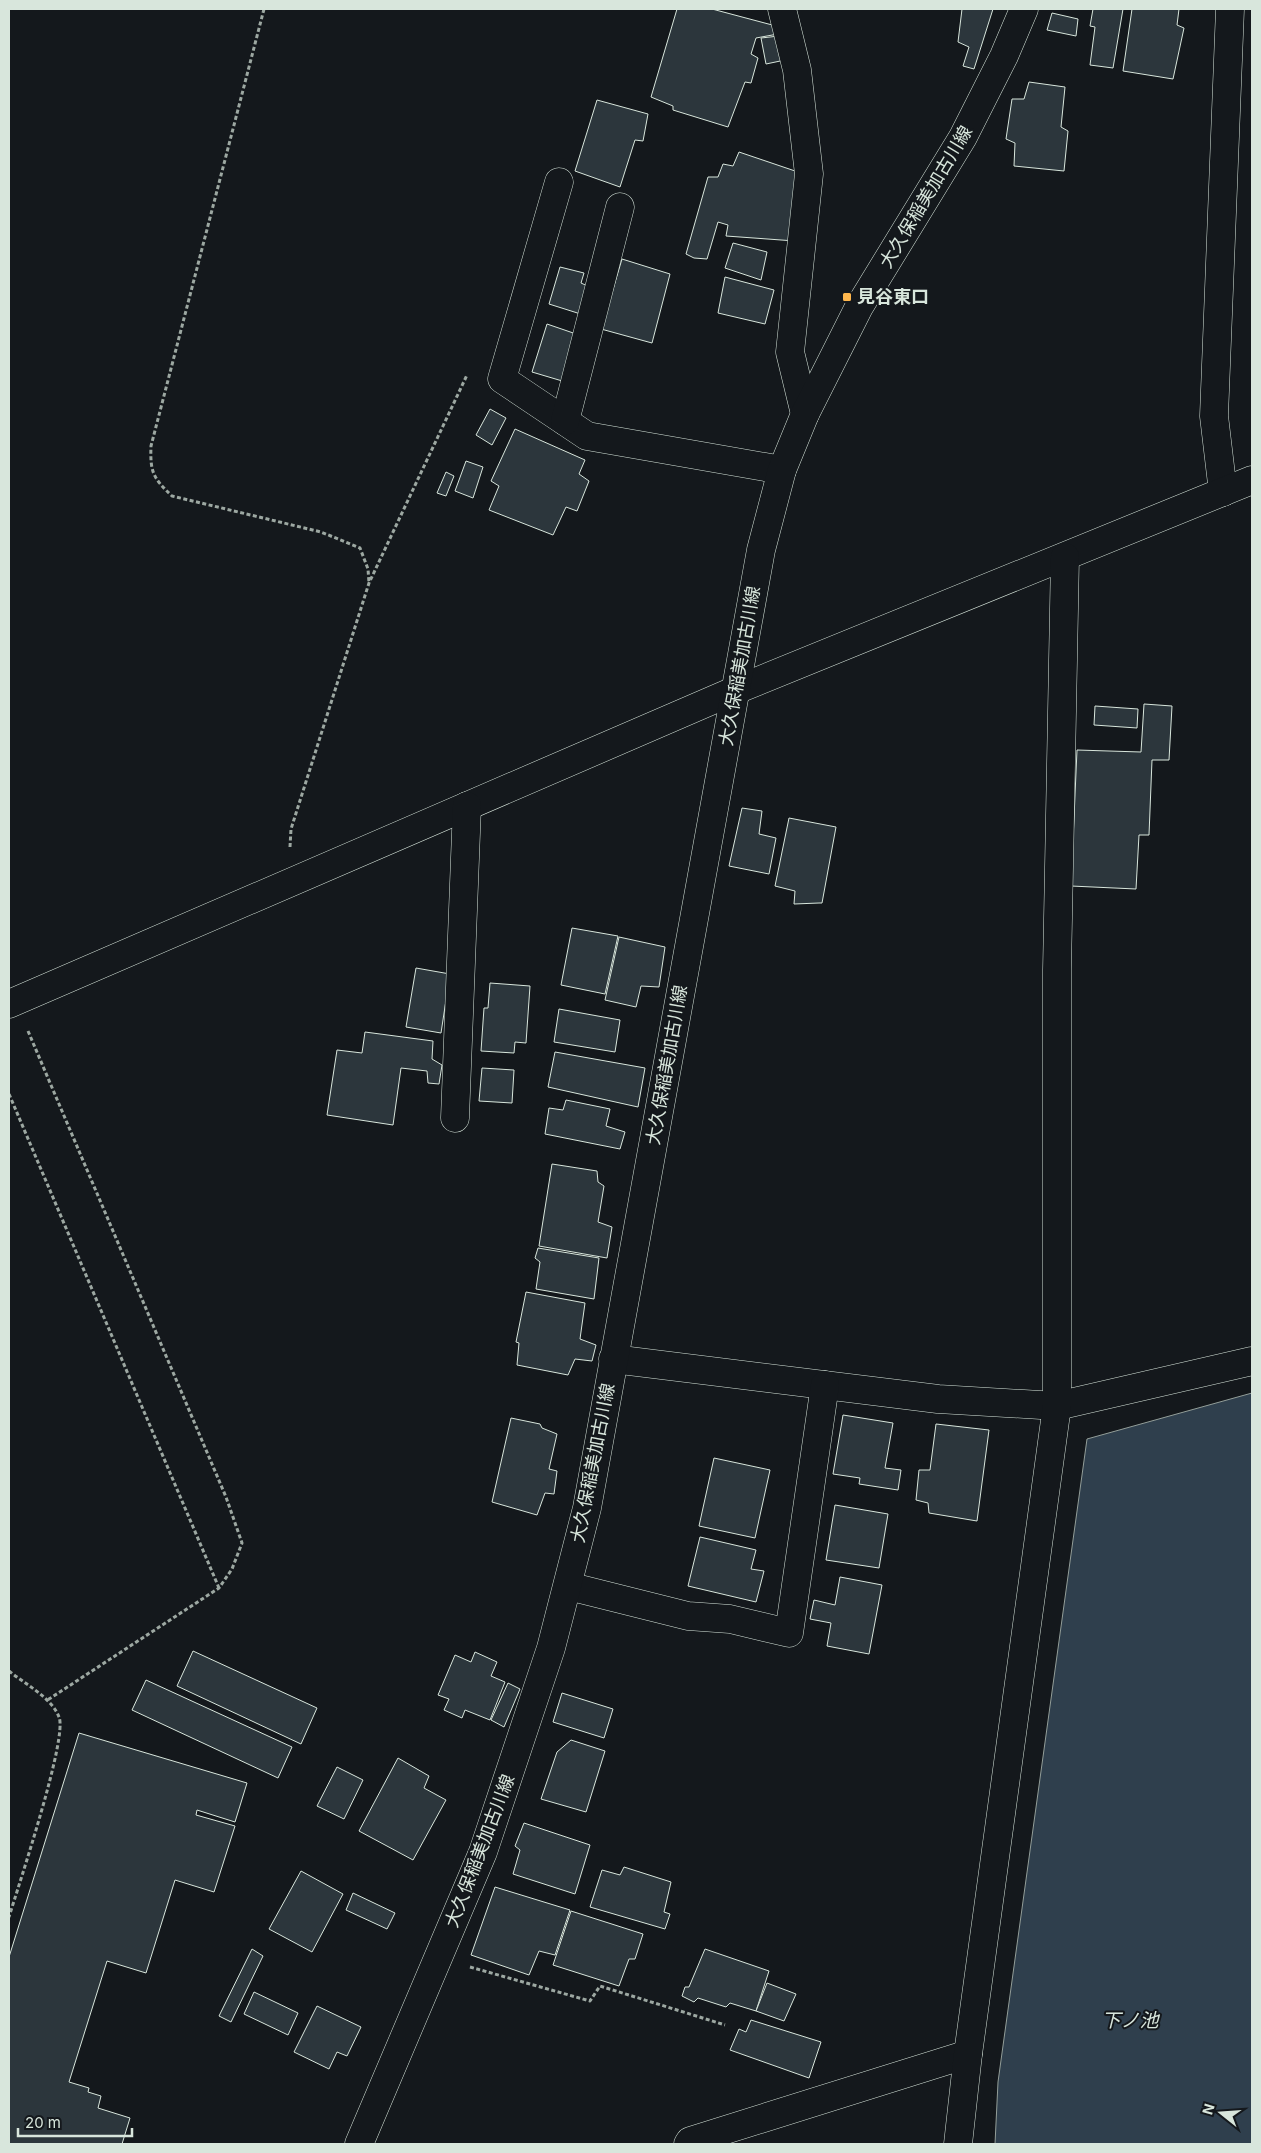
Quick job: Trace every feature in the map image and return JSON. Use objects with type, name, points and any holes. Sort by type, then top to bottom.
[{"type":"street","points":[[782,9],[797,70],[810,174],[790,352],[805,414]]},
{"type":"street","name":"大久保稲美加古川線","points":[[359,2144],[484,1852],[551,1648],[568,1586],[587,1508],[761,550],[782,470],[805,414],[860,306],[963,137],[1004,56],[1024,9]]},
{"type":"street","points":[[1223,492],[1214,416],[1230,9]]},
{"type":"street","points":[[559,182],[502,379],[587,436],[782,470]]},
{"type":"street","points":[[564,421],[620,207]]},
{"type":"street","points":[[12,1002],[736,690],[1252,480]]},
{"type":"street","points":[[958,2144],[968,2054],[1057,1406],[1057,970],[1065,557]]},
{"type":"street","points":[[455,1118],[467,806]]},
{"type":"street","points":[[613,1359],[938,1399],[1057,1406],[1252,1361]]},
{"type":"street","points":[[568,1586],[688,1616],[730,1618],[789,1633],[825,1385]]},
{"type":"street","points":[[688,2144],[690,2141],[699,2138],[968,2054]]},
{"type":"path","points":[[264,9],[151,446],[151,466],[156,482],[172,496],[321,532],[360,548],[368,569],[369,583]]},
{"type":"path","points":[[288,883],[291,829],[369,583],[467,375],[477,373],[502,379]]},
{"type":"path","points":[[12,1002],[232,1515],[242,1543],[232,1569],[219,1588],[46,1700]]},
{"type":"path","points":[[9,1094],[219,1588]]},
{"type":"path","points":[[9,1671],[53,1706],[60,1719],[58,1751],[9,1918]]},
{"type":"path","points":[[438,1958],[590,2001],[600,1986],[725,2025]]},
{"type":"water","name":"下ノ池","points":[[1252,1393],[1252,2144],[995,2144],[998,2082],[1087,1439]]},
{"type":"building","points":[[677,9],[712,9],[776,26],[778,34],[756,38],[751,54],[758,58],[751,83],[745,82],[728,127],[673,110],[673,106],[651,97]]},
{"type":"building","points":[[962,9],[993,9],[974,69],[963,66],[969,47],[958,42]]},
{"type":"building","points":[[1093,9],[1123,9],[1113,68],[1090,65],[1095,27],[1090,26]]},
{"type":"building","points":[[1132,9],[1179,9],[1177,25],[1184,28],[1173,79],[1123,71]]},
{"type":"building","points":[[1052,13],[1078,19],[1076,36],[1047,30]]},
{"type":"building","points":[[779,36],[785,60],[766,64],[761,38]]},
{"type":"building","points":[[1029,82],[1065,87],[1061,127],[1068,131],[1064,171],[1014,166],[1015,143],[1006,139],[1012,99],[1024,99]]},
{"type":"building","points":[[597,100],[648,114],[643,141],[635,140],[620,187],[575,171]]},
{"type":"building","points":[[739,152],[801,173],[795,241],[726,236],[728,225],[718,222],[707,259],[694,258],[686,254],[708,177],[718,177],[723,164],[733,166]]},
{"type":"building","points":[[733,243],[767,252],[761,280],[725,268]]},
{"type":"building","points":[[622,259],[670,274],[652,343],[601,329]]},
{"type":"building","points":[[560,267],[584,273],[581,283],[594,289],[587,316],[549,304]]},
{"type":"building","points":[[725,277],[774,290],[765,324],[718,313]]},
{"type":"building","points":[[547,324],[582,336],[569,383],[532,372]]},
{"type":"building","points":[[490,409],[506,418],[492,445],[476,435]]},
{"type":"building","points":[[515,429],[585,460],[579,474],[589,481],[577,511],[566,507],[553,535],[489,510],[499,486],[491,481]]},
{"type":"building","points":[[466,461],[483,467],[473,498],[455,491]]},
{"type":"building","points":[[446,472],[454,476],[446,496],[437,493]]},
{"type":"building","points":[[1144,704],[1172,706],[1169,760],[1152,760],[1149,835],[1139,835],[1136,889],[1071,886],[1077,750],[1141,752]]},
{"type":"building","points":[[1095,706],[1138,709],[1137,728],[1094,725]]},
{"type":"building","points":[[742,808],[762,811],[759,834],[776,838],[769,874],[729,866]]},
{"type":"building","points":[[789,818],[836,827],[822,903],[794,904],[795,891],[775,886]]},
{"type":"building","points":[[572,928],[618,936],[605,994],[561,985]]},
{"type":"building","points":[[619,937],[665,947],[659,987],[641,986],[636,1007],[605,1000]]},
{"type":"building","points":[[416,968],[450,974],[441,1033],[406,1027]]},
{"type":"building","points":[[490,983],[530,986],[526,1043],[515,1042],[514,1053],[481,1051],[484,1008],[488,1008]]},
{"type":"building","points":[[559,1009],[620,1020],[615,1052],[554,1042]]},
{"type":"building","points":[[365,1032],[433,1041],[432,1059],[442,1065],[439,1084],[428,1083],[427,1071],[401,1068],[393,1125],[327,1115],[337,1050],[362,1053]]},
{"type":"building","points":[[555,1052],[645,1068],[638,1107],[548,1087]]},
{"type":"building","points":[[482,1068],[514,1070],[512,1103],[479,1101]]},
{"type":"building","points":[[566,1100],[610,1109],[606,1126],[625,1132],[620,1149],[545,1134],[549,1108],[563,1110]]},
{"type":"building","points":[[552,1164],[597,1171],[598,1182],[604,1186],[598,1222],[612,1227],[607,1258],[539,1246]]},
{"type":"building","points":[[538,1248],[599,1258],[594,1299],[536,1289],[540,1262],[535,1258]]},
{"type":"building","points":[[526,1292],[585,1303],[580,1339],[596,1345],[592,1361],[575,1359],[568,1375],[517,1365],[519,1343],[516,1342]]},
{"type":"building","points":[[843,1415],[893,1423],[885,1468],[901,1470],[898,1490],[859,1484],[860,1478],[833,1474]]},
{"type":"building","points":[[511,1418],[540,1424],[542,1428],[557,1434],[549,1469],[557,1471],[554,1494],[545,1493],[537,1515],[492,1502]]},
{"type":"building","points":[[936,1424],[989,1430],[977,1521],[929,1513],[928,1503],[916,1500],[919,1470],[930,1470]]},
{"type":"building","points":[[714,1458],[770,1470],[755,1538],[699,1526]]},
{"type":"building","points":[[835,1505],[888,1514],[879,1568],[826,1560]]},
{"type":"building","points":[[700,1537],[756,1550],[751,1569],[764,1571],[756,1602],[688,1586]]},
{"type":"building","points":[[840,1577],[882,1585],[869,1654],[827,1646],[831,1623],[810,1619],[814,1600],[835,1605]]},
{"type":"building","points":[[193,1651],[317,1708],[301,1744],[177,1686]]},
{"type":"building","points":[[475,1652],[497,1662],[491,1676],[505,1682],[490,1720],[465,1710],[462,1718],[444,1710],[449,1699],[438,1695],[455,1655],[471,1662]]},
{"type":"building","points":[[146,1680],[292,1747],[278,1778],[132,1710]]},
{"type":"building","points":[[508,1683],[520,1689],[504,1727],[491,1720]]},
{"type":"building","points":[[562,1693],[613,1709],[604,1738],[553,1722]]},
{"type":"building","points":[[79,1733],[247,1783],[235,1822],[197,1810],[196,1815],[235,1826],[214,1892],[175,1880],[146,1973],[107,1961],[69,2082],[89,2088],[88,2092],[101,2096],[98,2108],[130,2118],[122,2144],[9,2144],[9,1957]]},
{"type":"building","points":[[571,1740],[605,1751],[586,1812],[541,1799],[557,1752]]},
{"type":"building","points":[[398,1758],[429,1776],[424,1788],[446,1800],[413,1860],[359,1831]]},
{"type":"building","points":[[337,1767],[363,1780],[344,1819],[317,1806]]},
{"type":"building","points":[[524,1823],[590,1845],[575,1894],[513,1874],[520,1850],[515,1846]]},
{"type":"building","points":[[624,1867],[671,1882],[664,1912],[670,1914],[665,1929],[590,1907],[602,1870],[620,1875]]},
{"type":"building","points":[[301,1871],[343,1894],[312,1952],[269,1929]]},
{"type":"building","points":[[495,1887],[570,1910],[555,1955],[539,1951],[529,1975],[471,1955]]},
{"type":"building","points":[[353,1893],[395,1913],[387,1929],[346,1910]]},
{"type":"building","points":[[571,1911],[643,1934],[635,1959],[629,1959],[619,1986],[553,1965]]},
{"type":"building","points":[[252,1949],[263,1956],[231,2022],[219,2016]]},
{"type":"building","points":[[705,1949],[769,1971],[756,2011],[730,2003],[726,2007],[698,1998],[694,2002],[682,1996],[685,1987],[689,1987]]},
{"type":"building","points":[[767,1983],[796,1994],[784,2021],[756,2011]]},
{"type":"building","points":[[254,1992],[298,2013],[288,2035],[244,2014]]},
{"type":"building","points":[[317,2006],[361,2027],[347,2056],[337,2052],[329,2069],[294,2052]]},
{"type":"building","points":[[751,2020],[821,2042],[809,2078],[730,2050],[739,2029],[746,2032]]},
{"type":"place","name":"見谷東口","points":[[847,297]]}]
